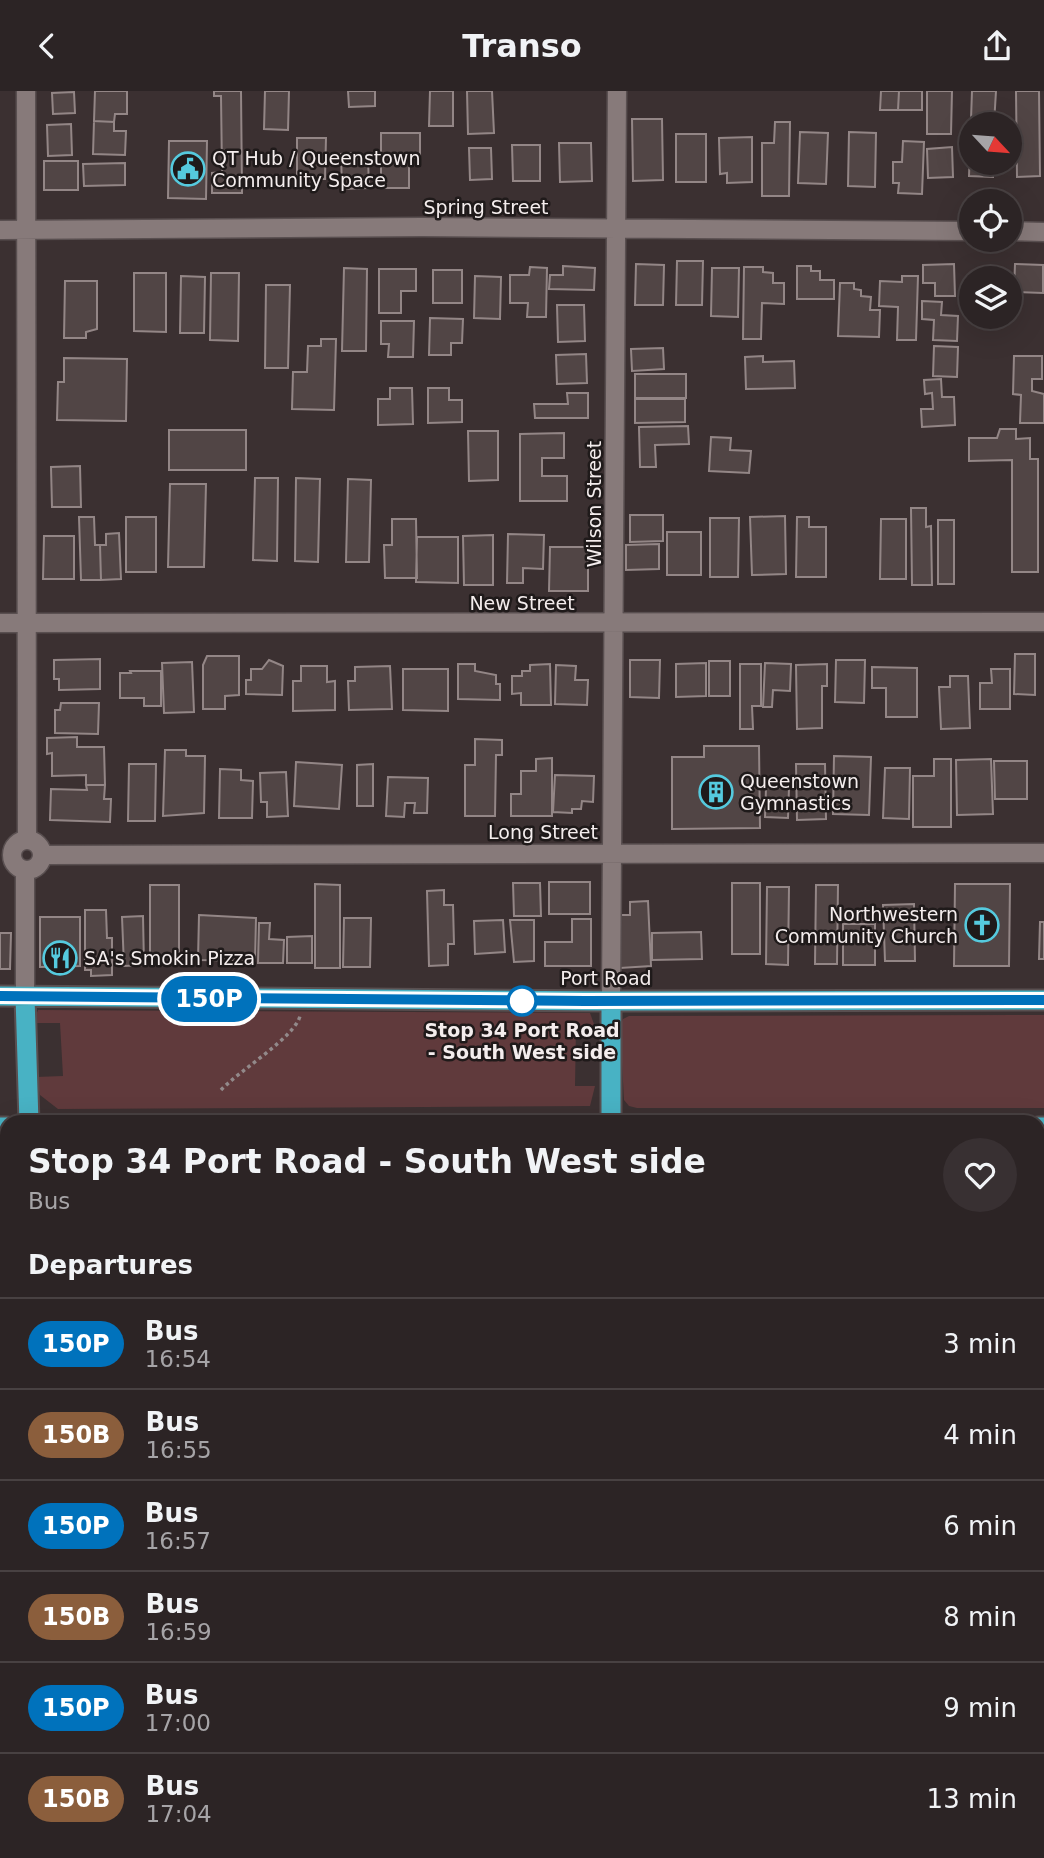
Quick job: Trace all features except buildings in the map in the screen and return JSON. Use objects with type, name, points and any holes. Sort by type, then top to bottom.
[{"type":"highway","name":"Port Road","points":[[0,996],[302,1000],[1044,1000]]},
{"type":"highway","points":[[25,997],[29,1115]]},
{"type":"highway","points":[[611,1001],[611,1115]]},
{"type":"street","points":[[26,91],[27,840]]},
{"type":"street","name":"Wilson Street","points":[[611,1001],[617,91]]},
{"type":"street","name":"Spring Street","points":[[0,230],[959,231]]},
{"type":"street","points":[[1022,231],[1044,232]]},
{"type":"street","name":"New Street","points":[[0,623],[1044,622]]},
{"type":"street","points":[[25,870],[38,865],[42,855],[38,845],[27,840]]},
{"type":"street","points":[[25,870],[6,856],[15,846],[27,840]]},
{"type":"street","name":"Long Street","points":[[42,855],[1044,853]]},
{"type":"street","points":[[25,870],[25,997]]},
{"type":"path","points":[[221,1090],[242,1069],[291,1032],[298,1022],[302,1000]]},
{"type":"shaded area","points":[[38,1010],[590,1013],[595,1027],[576,1028],[575,1086],[595,1086],[590,1106],[58,1109],[40,1095],[36,1077],[63,1076],[60,1023],[33,1023]]},
{"type":"shaded area","points":[[1044,1015],[1044,1108],[637,1108],[629,1106],[624,1100],[620,1026],[623,1019],[629,1016]]},
{"type":"bus line","name":"150P","points":[[0,996],[274,1000],[1044,1000]]},
{"type":"place","name":"QT Hub / Queenstown Community Space","points":[[188,169]]},
{"type":"place","name":"Queenstown Gymnastics","points":[[716,792]]},
{"type":"place","name":"Northwestern Community Church","points":[[982,925]]},
{"type":"place","name":"SA's Smokin Pizza","points":[[60,958]]},
{"type":"place","name":"Stop 34 Port Road - South West side","points":[[522,1001]]}]
